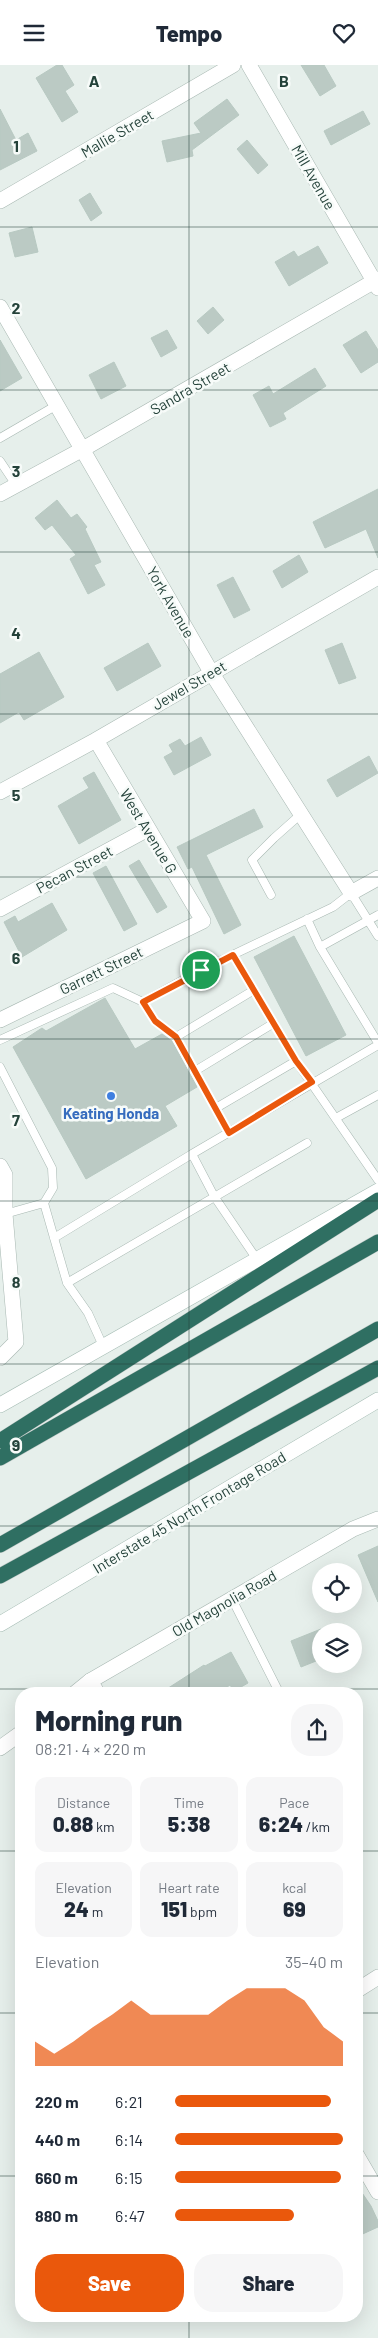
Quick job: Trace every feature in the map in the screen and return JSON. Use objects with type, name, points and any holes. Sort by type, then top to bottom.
[{"type":"highway","points":[[0,1441],[378,1200]]},
{"type":"highway","points":[[0,1458],[378,1242]]},
{"type":"highway","points":[[0,1545],[378,1329]]},
{"type":"highway","points":[[0,1576],[378,1368]]},
{"type":"street","name":"Mallie Street","points":[[0,201],[233,65]]},
{"type":"street","name":"Mill Avenue","points":[[250,65],[377,283]]},
{"type":"street","name":"Sandra Street","points":[[0,494],[377,283]]},
{"type":"street","name":"York Avenue","points":[[1,310],[211,672],[352,893]]},
{"type":"street","name":"Jewel Street","points":[[0,792],[96,740],[378,577]]},
{"type":"street","name":"West Avenue G","points":[[96,740],[203,921]]},
{"type":"street","name":"Pecan Street","points":[[0,909],[148,829]]},
{"type":"street","points":[[352,893],[378,878]]},
{"type":"street","name":"Garrett Street","points":[[0,1020],[203,921]]},
{"type":"street","points":[[0,1166],[5,1175],[3,1215],[16,1342],[0,1358]]},
{"type":"street","points":[[0,1405],[258,1261],[378,1191]]},
{"type":"street","name":"Interstate 45 North Frontage Road","points":[[0,1624],[378,1401]]},
{"type":"street","name":"Old Magnolia Road","points":[[94,1687],[232,1599],[353,1529],[378,1519]]},
{"type":"street","points":[[0,1748],[15,1737]]},
{"type":"street","points":[[363,1987],[378,1977]]},
{"type":"street","points":[[363,2166],[378,2191]]},
{"type":"lane","points":[[0,439],[57,405]]},
{"type":"lane","points":[[0,461],[16,485]]},
{"type":"lane","points":[[271,895],[252,861],[301,813]]},
{"type":"lane","points":[[143,1002],[233,955],[333,907],[352,893],[378,936]]},
{"type":"lane","points":[[320,947],[378,915]]},
{"type":"lane","points":[[54,1238],[378,1044],[320,947],[307,919]]},
{"type":"lane","points":[[233,955],[296,1061],[378,1180]]},
{"type":"lane","points":[[0,1040],[113,988],[143,1002],[155,1021],[176,1037],[229,1133]]},
{"type":"lane","points":[[176,1037],[254,990]]},
{"type":"lane","points":[[195,1071],[274,1023]]},
{"type":"lane","points":[[216,1109],[296,1061]]},
{"type":"lane","points":[[0,1067],[52,1168],[53,1187],[44,1203],[3,1215]]},
{"type":"lane","points":[[336,1117],[378,1095]]},
{"type":"lane","points":[[66,1283],[214,1195],[307,1143]]},
{"type":"lane","points":[[192,1154],[214,1195],[258,1261]]},
{"type":"lane","points":[[44,1203],[66,1283],[88,1313],[103,1346]]},
{"type":"lane","points":[[232,1599],[276,1687]]},
{"type":"building","points":[[57,65],[62,65],[74,85],[65,91],[78,112],[62,122],[36,78]]},
{"type":"building","points":[[301,65],[324,65],[336,86],[320,96]]},
{"type":"building","points":[[227,99],[239,115],[192,150],[193,156],[167,162],[162,141],[201,133],[194,123]]},
{"type":"building","points":[[0,109],[16,140],[28,133],[37,151],[0,170]]},
{"type":"building","points":[[363,111],[370,124],[331,145],[324,131]]},
{"type":"building","points":[[247,140],[268,165],[258,174],[237,149]]},
{"type":"building","points":[[90,193],[102,213],[91,221],[79,200]]},
{"type":"building","points":[[32,227],[38,252],[15,257],[9,233]]},
{"type":"building","points":[[318,246],[328,263],[289,286],[275,262],[294,251],[298,257]]},
{"type":"building","points":[[213,307],[224,320],[208,334],[197,321]]},
{"type":"building","points":[[167,330],[177,348],[161,357],[151,338]]},
{"type":"building","points":[[366,331],[378,350],[378,362],[361,373],[343,345]]},
{"type":"building","points":[[0,340],[22,378],[0,391]]},
{"type":"building","points":[[114,362],[126,386],[101,399],[89,375]]},
{"type":"building","points":[[315,368],[326,386],[283,413],[286,419],[270,427],[253,395],[269,386],[273,394]]},
{"type":"building","points":[[378,489],[378,558],[366,529],[325,548],[313,522]]},
{"type":"building","points":[[57,500],[71,518],[77,514],[87,527],[85,529],[101,562],[94,565],[105,585],[88,594],[70,559],[76,555],[52,525],[45,530],[35,518]]},
{"type":"building","points":[[299,555],[308,572],[282,588],[273,571]]},
{"type":"building","points":[[233,577],[250,610],[234,618],[217,585]]},
{"type":"building","points":[[148,643],[161,666],[117,691],[104,668]]},
{"type":"building","points":[[342,643],[356,678],[339,684],[325,650]]},
{"type":"building","points":[[39,652],[64,697],[24,720],[19,712],[0,723],[0,674]]},
{"type":"building","points":[[201,737],[211,755],[174,775],[164,757],[173,752],[169,745],[180,739],[185,746]]},
{"type":"building","points":[[369,756],[378,773],[337,797],[327,780]]},
{"type":"building","points":[[94,772],[121,820],[79,844],[58,806],[89,788],[83,778]]},
{"type":"building","points":[[254,809],[263,827],[206,855],[241,925],[224,934],[192,867],[188,869],[177,847]]},
{"type":"building","points":[[139,860],[167,907],[157,913],[129,866]]},
{"type":"building","points":[[106,866],[137,924],[124,931],[93,873]]},
{"type":"building","points":[[52,903],[67,930],[22,957],[4,922],[15,916],[18,922]]},
{"type":"building","points":[[294,936],[346,1035],[306,1056],[254,957]]},
{"type":"building","name":"Keating Honda","points":[[105,998],[135,1049],[162,1034],[172,1041],[197,1087],[165,1106],[177,1126],[86,1179],[13,1047],[42,1028],[46,1031]]},
{"type":"building","points":[[378,1546],[378,1602],[362,1563],[358,1555]]},
{"type":"building","points":[[312,1633],[312,1663],[301,1667],[291,1641]]},
{"type":"building","points":[[231,1652],[248,1683],[241,1687],[231,1687],[230,1685],[227,1687],[170,1687]]},
{"type":"building","points":[[363,2194],[378,2221],[378,2227],[363,2234]]},
{"type":"place","name":"Keating Honda","points":[[111,1096]]},
{"type":"route","points":[[233,955],[296,1061],[312,1082],[229,1133],[176,1037],[155,1021],[143,1002],[201,970],[233,955]]}]
